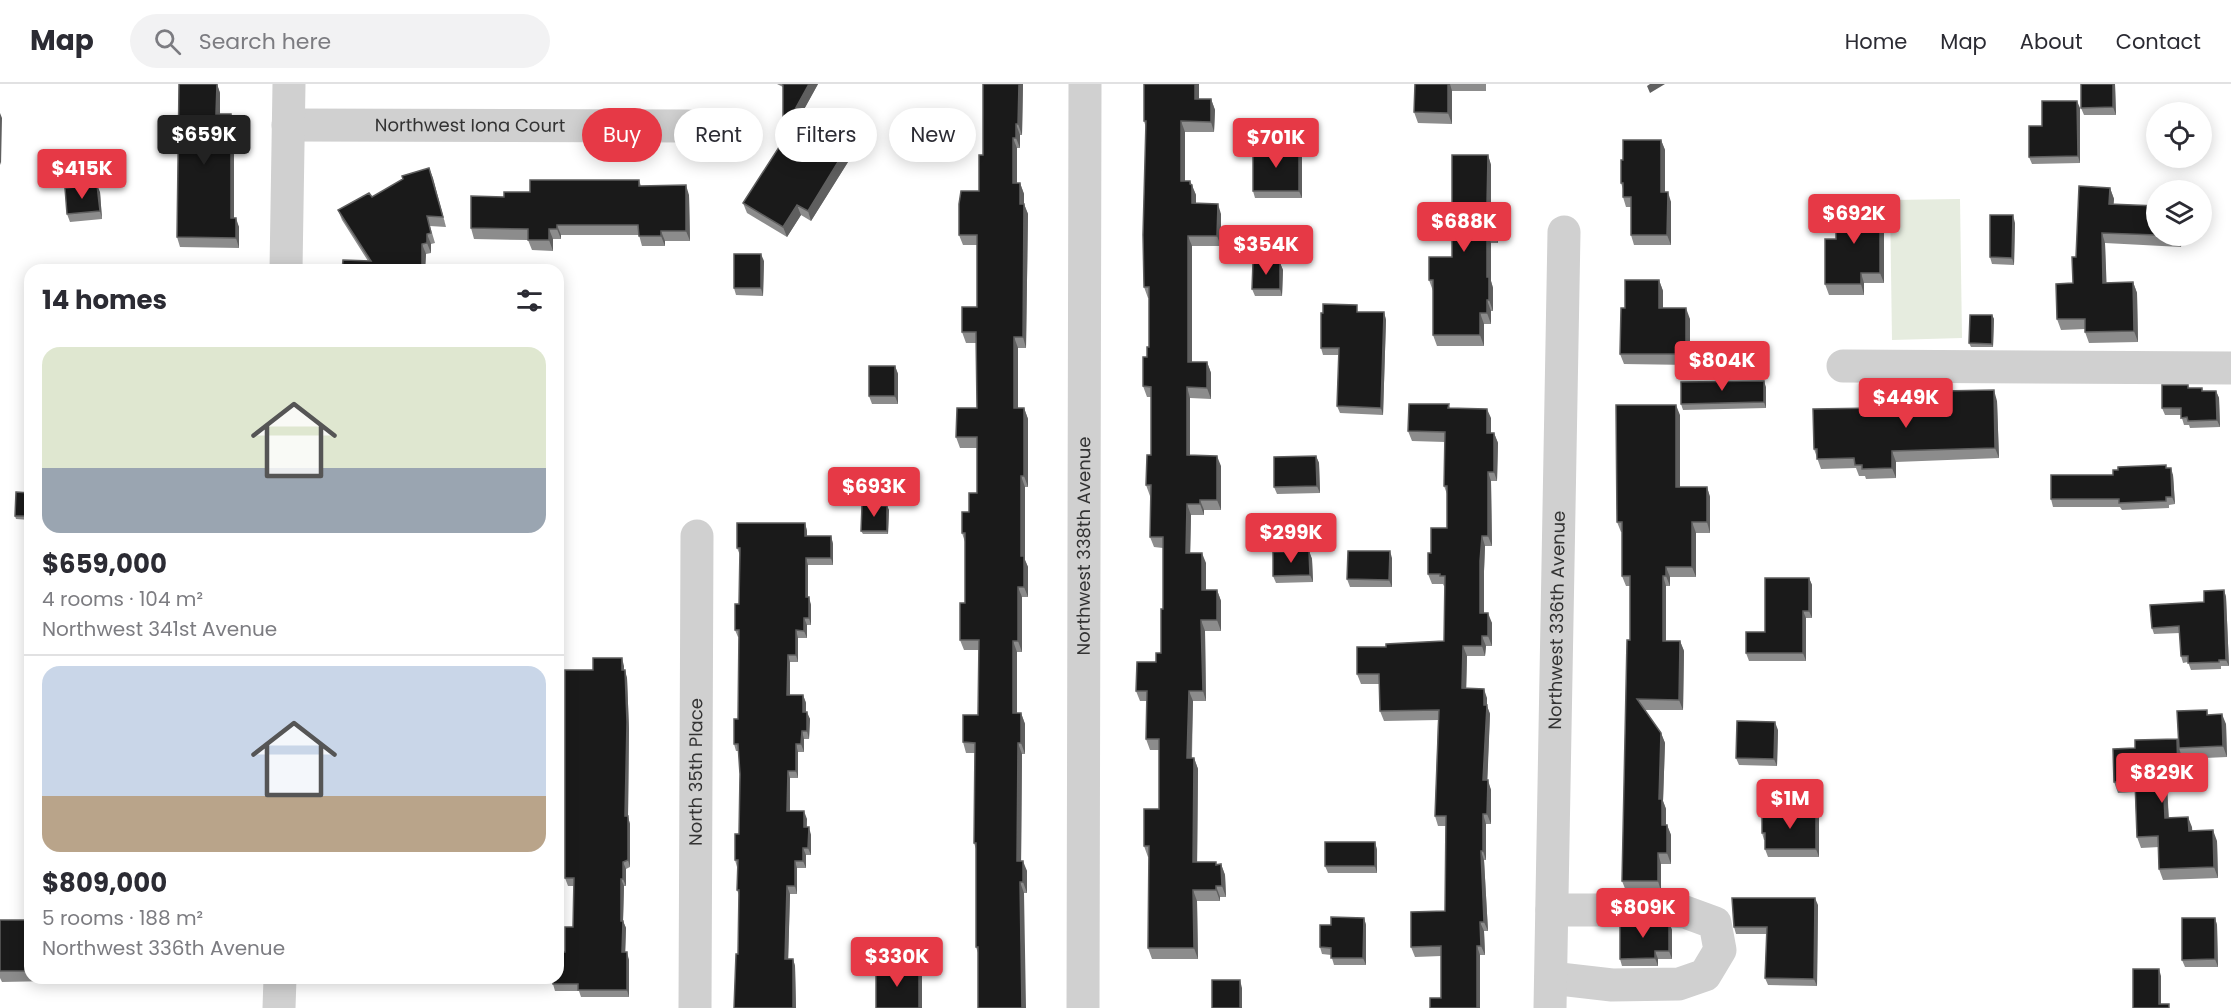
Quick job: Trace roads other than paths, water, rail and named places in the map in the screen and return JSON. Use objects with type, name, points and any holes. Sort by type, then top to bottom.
[{"type":"street","points":[[286,264],[289,84]]},
{"type":"street","name":"Northwest 338th Avenue","points":[[1083,1008],[1085,84]]},
{"type":"street","name":"Northwest Iona Court","points":[[288,125],[674,126]]},
{"type":"street","name":"Northwest 336th Avenue","points":[[1550,993],[1564,232]]},
{"type":"street","points":[[1844,366],[2231,368]]},
{"type":"street","name":"North 35th Place","points":[[695,1008],[697,536]]},
{"type":"street","points":[[1550,993],[1612,985],[1678,984],[1705,975],[1720,950],[1715,922],[1685,912],[1552,909]]},
{"type":"street","points":[[279,1008],[280,984]]}]
